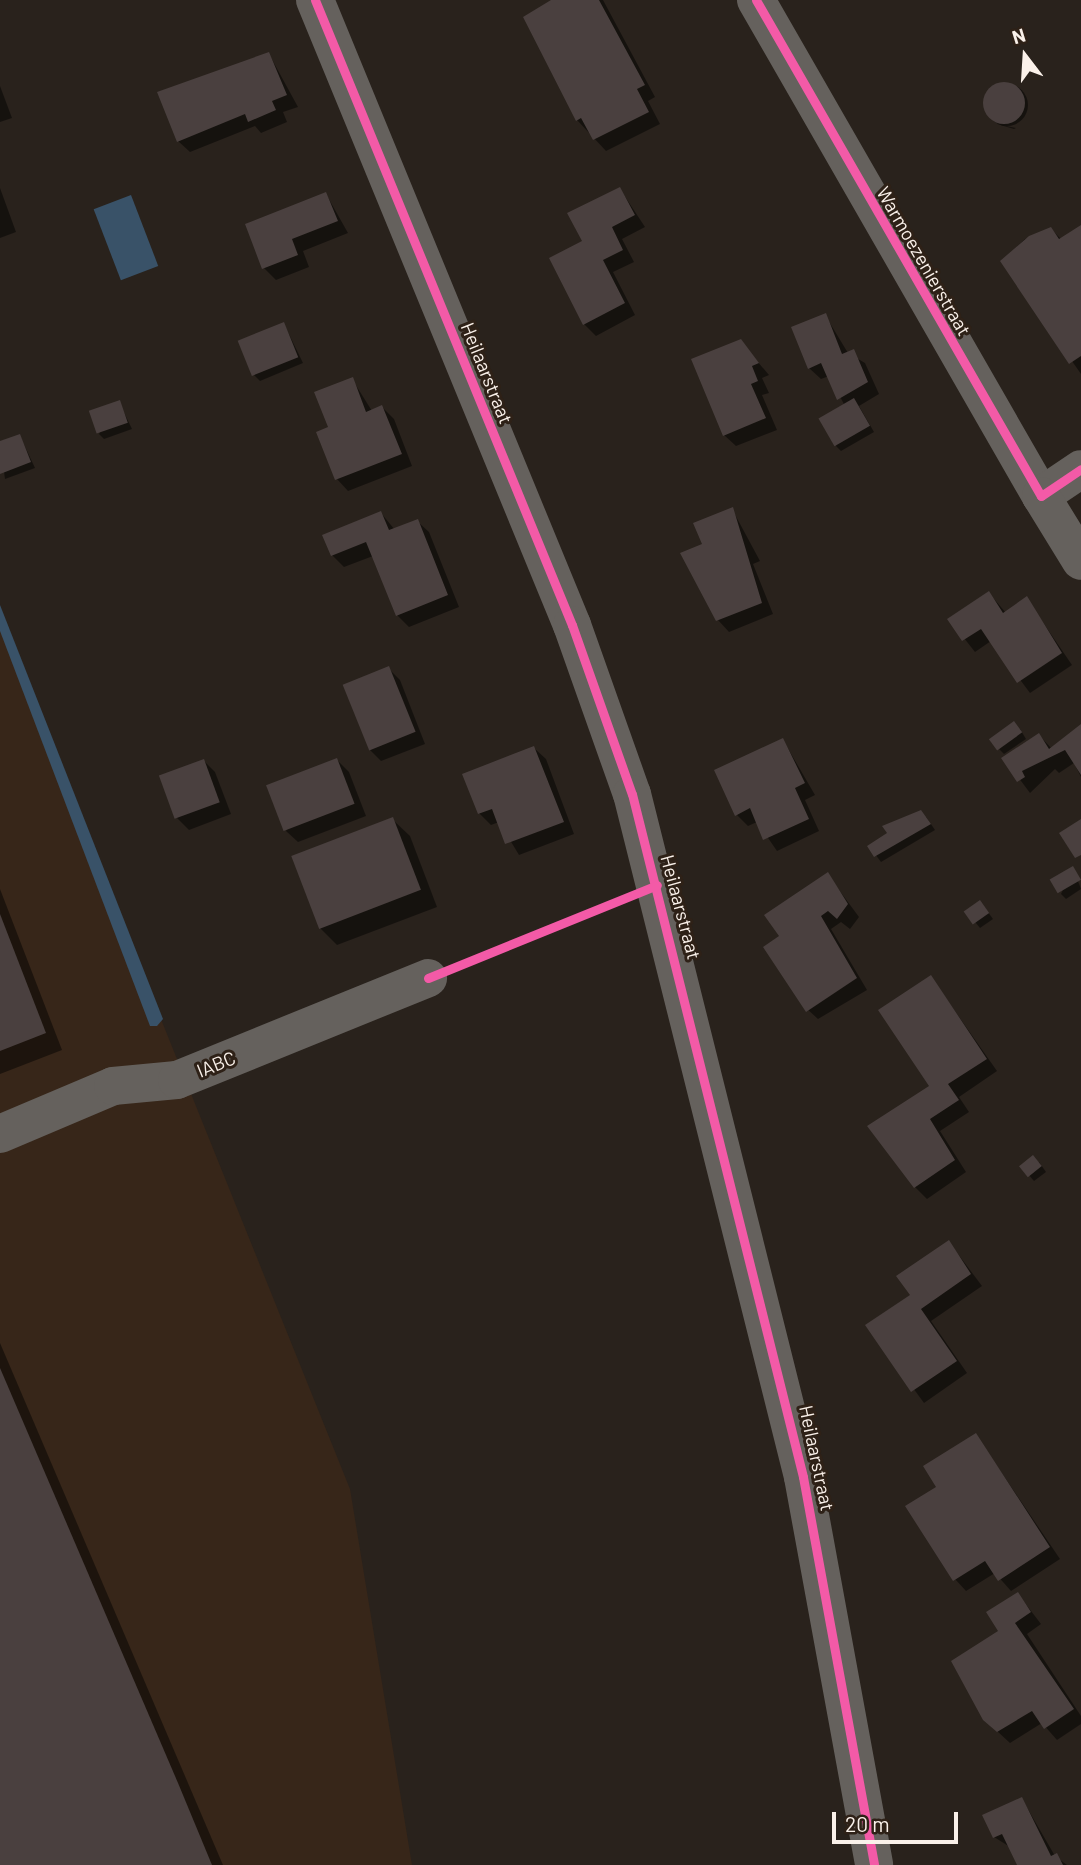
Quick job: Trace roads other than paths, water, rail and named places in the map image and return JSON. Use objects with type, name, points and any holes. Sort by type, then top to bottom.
[{"type":"street","name":"Heilaarstraat","points":[[315,0],[572,625],[632,794],[803,1477],[874,1865]]},
{"type":"street","name":"Warmoezenierstraat","points":[[756,0],[1081,561]]},
{"type":"street","points":[[1041,496],[1081,469]]},
{"type":"street","name":"IABC","points":[[0,1134],[113,1086],[177,1080],[428,978]]},
{"type":"water","points":[[131,195],[158,266],[121,280],[94,209]]},
{"type":"water","points":[[0,605],[163,1019],[157,1026],[150,1026],[0,631]]}]
